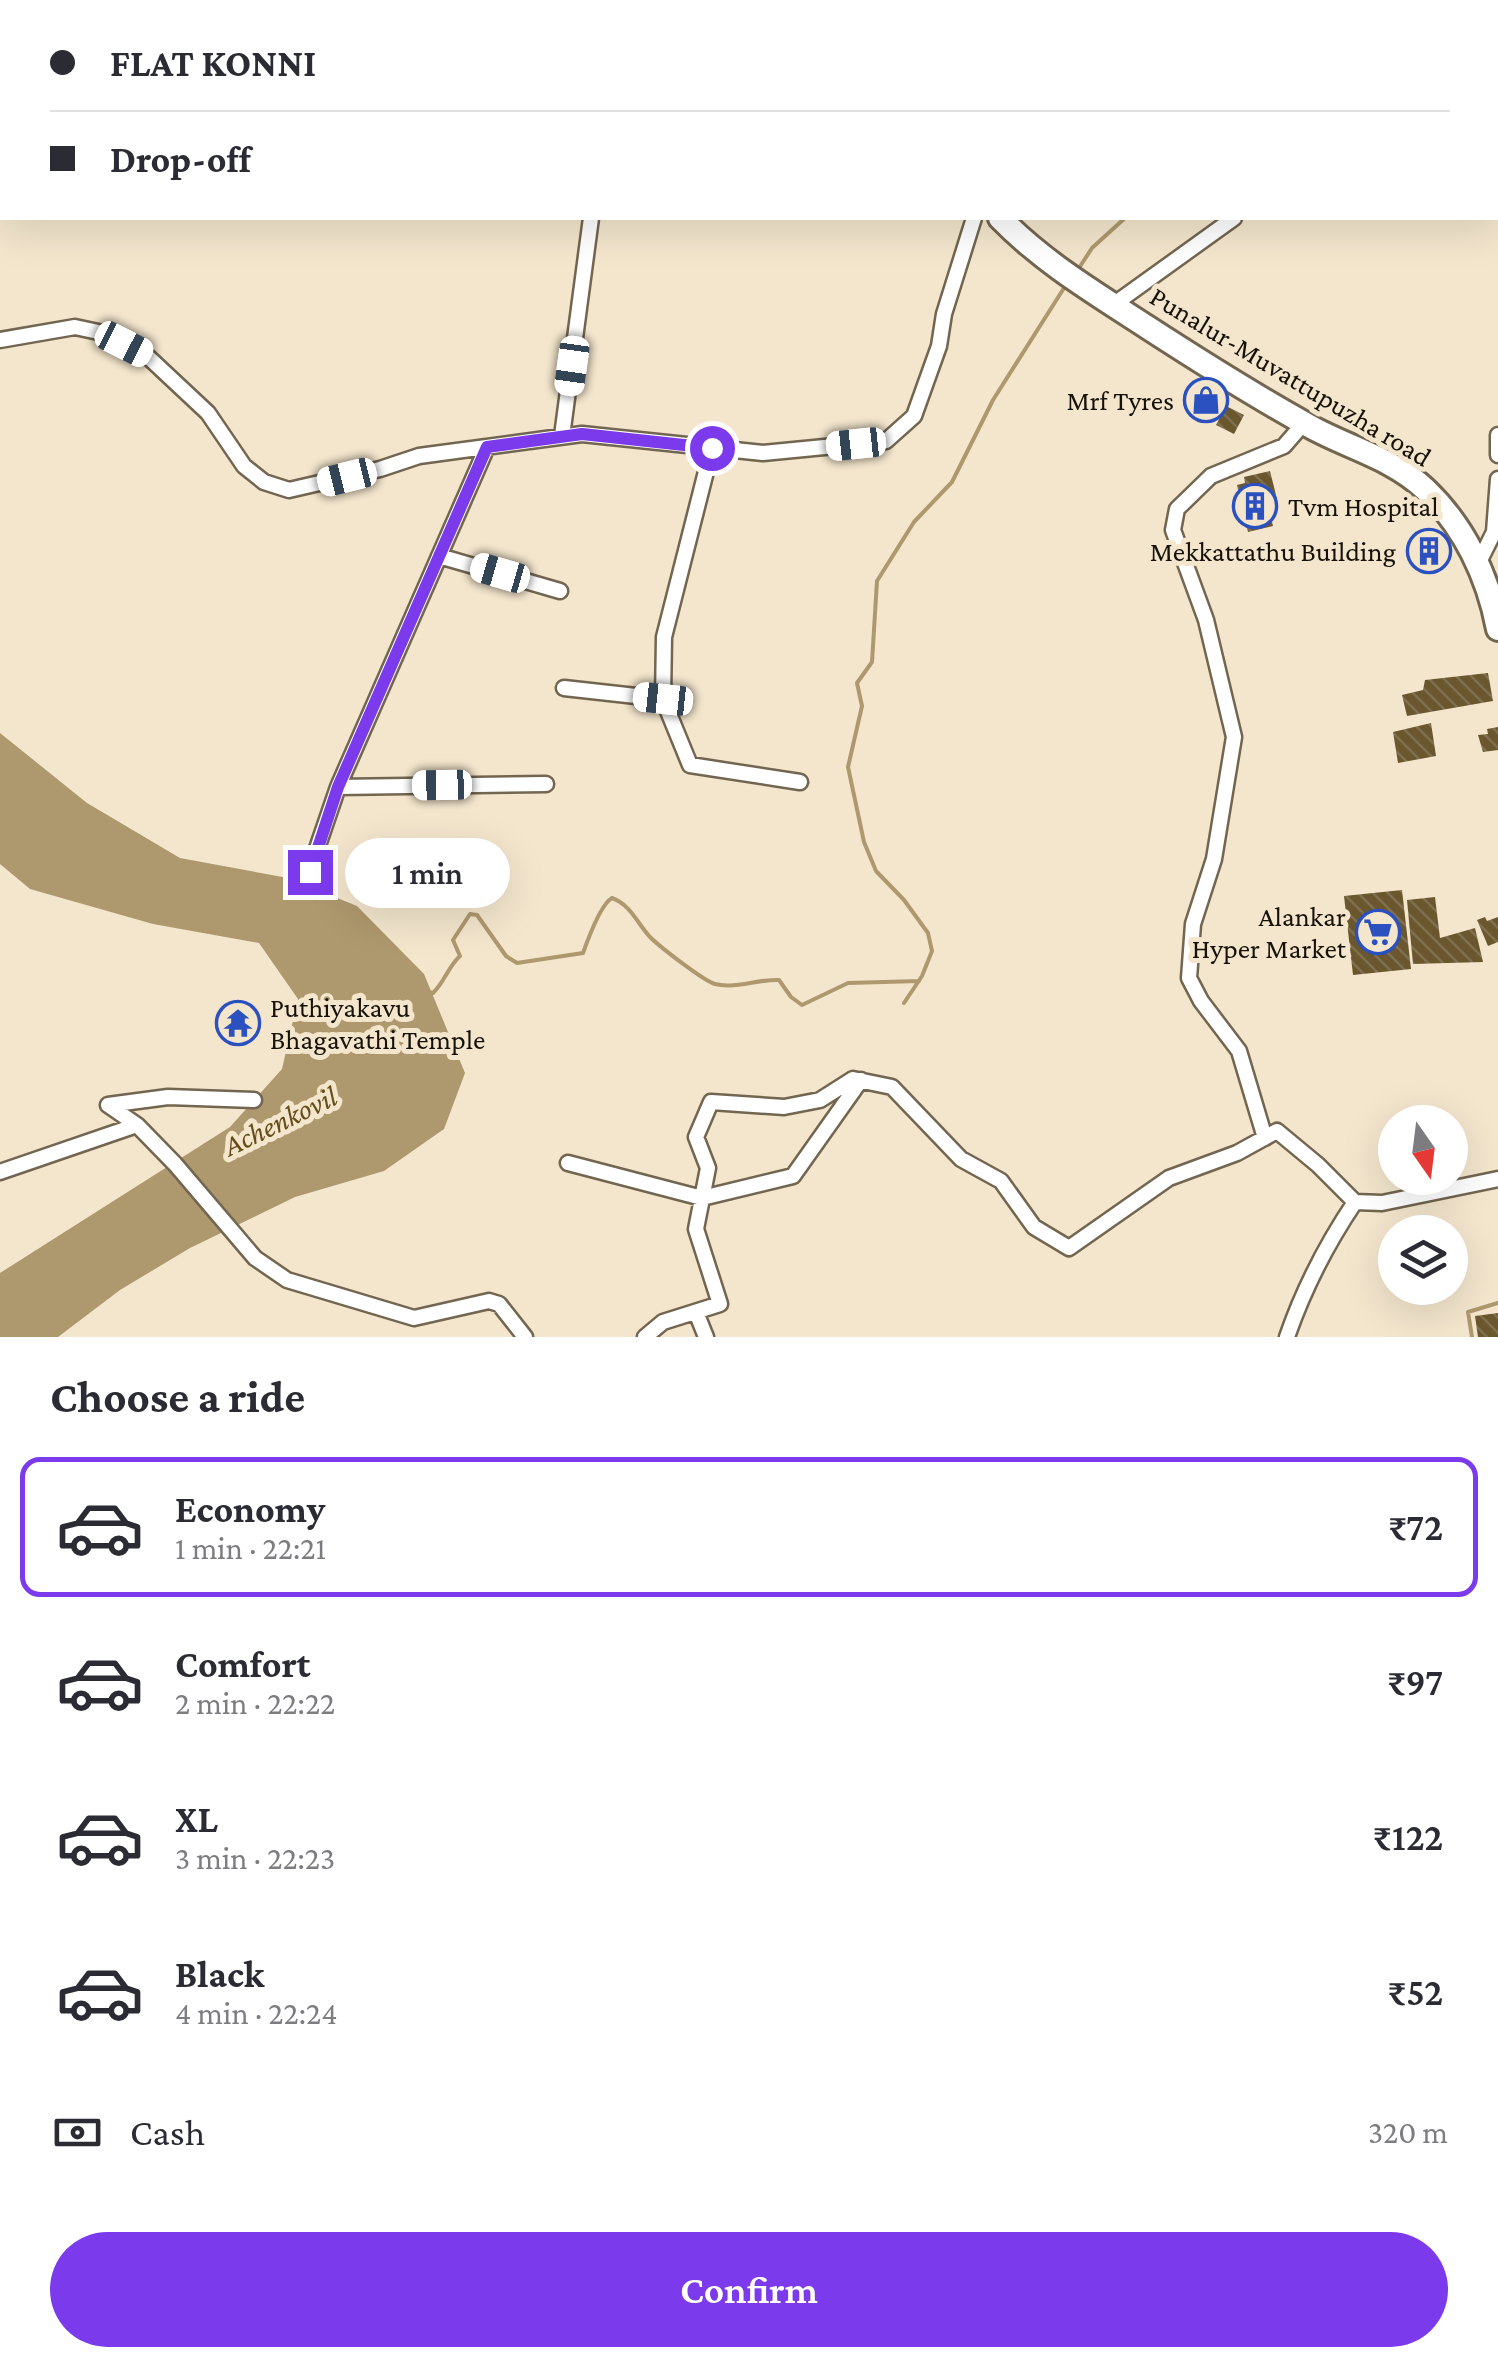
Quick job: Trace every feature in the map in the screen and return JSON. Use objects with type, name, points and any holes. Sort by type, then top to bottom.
[{"type":"main road","name":"Punalur-Muvattupuzha road","points":[[1002,220],[1057,269],[1113,305],[1304,423],[1409,475],[1458,526],[1478,564],[1498,629]]},
{"type":"street","points":[[562,436],[591,220]]},
{"type":"street","points":[[0,340],[75,328],[103,332],[144,354],[208,413],[244,466],[264,482],[289,490],[419,456],[582,434],[763,452],[886,440],[914,416],[939,346],[944,314],[973,220]]},
{"type":"street","points":[[1113,305],[1231,220]]},
{"type":"street","points":[[1264,1138],[1239,1051],[1189,978],[1193,924],[1214,859],[1234,737],[1206,620],[1173,530],[1178,508],[1210,476],[1284,446],[1304,423]]},
{"type":"street","points":[[1498,435],[1498,455]]},
{"type":"street","points":[[310,872],[338,787],[487,447]]},
{"type":"street","points":[[712,448],[664,638],[663,699],[690,764],[800,782]]},
{"type":"street","points":[[1478,564],[1494,532],[1498,478]]},
{"type":"street","points":[[440,556],[560,590]]},
{"type":"street","points":[[564,688],[663,699]]},
{"type":"street","points":[[338,787],[546,784]]},
{"type":"street","points":[[645,1337],[663,1322],[720,1304],[696,1229],[708,1168],[696,1137],[712,1102],[784,1108],[820,1100],[852,1079],[892,1087],[961,1159],[1000,1182],[1034,1228],[1069,1248],[1169,1178],[1237,1153],[1277,1131],[1355,1202],[1382,1203],[1498,1179]]},
{"type":"street","points":[[568,1163],[702,1198],[793,1176],[861,1080]]},
{"type":"street","points":[[254,1100],[168,1097],[108,1105],[137,1125],[175,1164],[255,1258],[288,1280],[414,1318],[489,1301],[499,1304],[525,1337]]},
{"type":"street","points":[[0,1172],[137,1125]]},
{"type":"street","points":[[1287,1337],[1322,1254],[1355,1202]]},
{"type":"street","points":[[696,1312],[706,1337]]},
{"type":"water","name":"Achenkovil","points":[[0,733],[87,803],[180,858],[288,878],[357,906],[424,974],[465,1073],[444,1129],[384,1171],[295,1197],[190,1248],[120,1290],[58,1337],[0,1337],[0,1273],[230,1127],[282,1069],[298,999],[259,943],[153,924],[30,889],[0,864]]},
{"type":"building","points":[[1226,406],[1244,415],[1234,434],[1216,425]]},
{"type":"building","name":"Tvm Hospital","points":[[1270,471],[1277,499],[1267,501],[1273,526],[1248,532],[1237,485],[1245,483],[1244,477]]},
{"type":"building","name":"Mekkattathu Building","points":[[1430,534],[1444,560],[1428,568],[1415,542]]},
{"type":"building","points":[[1488,673],[1493,701],[1407,716],[1402,695],[1423,690],[1425,680]]},
{"type":"building","points":[[1431,723],[1436,756],[1398,763],[1393,732]]},
{"type":"building","points":[[1498,727],[1498,750],[1483,752],[1478,735]]},
{"type":"building","name":"Alankar Hyper Market","points":[[1402,890],[1411,969],[1353,975],[1344,896]]},
{"type":"building","points":[[1435,897],[1440,938],[1475,928],[1483,962],[1413,964],[1407,900]]},
{"type":"building","points":[[1485,917],[1487,921],[1498,917],[1498,942],[1488,946],[1477,920]]},
{"type":"building","points":[[1498,1313],[1498,1337],[1478,1337],[1475,1316]]},
{"type":"waterway","points":[[1079,268],[1092,248],[1123,220]]},
{"type":"waterway","points":[[904,1003],[922,976],[932,951],[928,933],[876,871],[864,842],[848,767],[862,706],[857,683],[872,662],[877,581],[914,522],[952,482],[993,400],[1064,288]]},
{"type":"waterway","points":[[429,992],[433,993],[460,956],[453,940],[470,914],[477,915],[506,956],[517,963],[583,953],[599,914],[612,898],[629,910],[663,948],[715,984],[779,980],[802,1005],[848,983],[919,981]]},
{"type":"waterway","points":[[1472,1337],[1468,1312],[1498,1303]]},
{"type":"place","name":"Mrf Tyres","points":[[1206,400]]},
{"type":"place","name":"Tvm Hospital","points":[[1255,506]]},
{"type":"place","name":"Mekkattathu Building","points":[[1429,551]]},
{"type":"place","name":"Alankar Hyper Market","points":[[1378,932]]},
{"type":"place","name":"Puthiyakavu Bhagavathi Temple","points":[[238,1023]]},
{"type":"route","points":[[310,872],[338,787],[487,447],[582,434],[712,448]]}]
